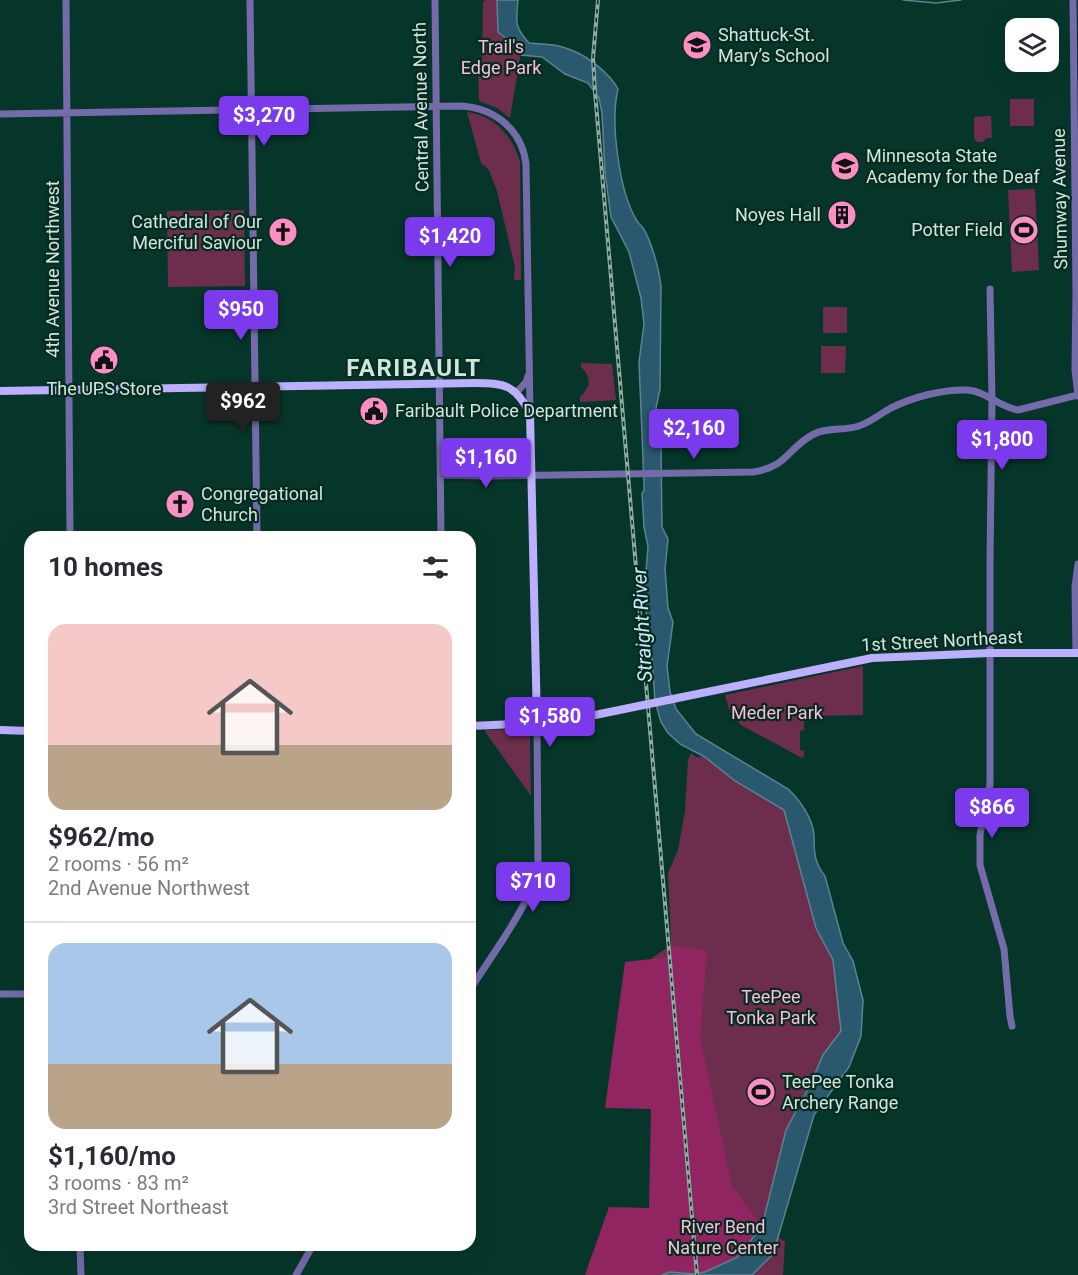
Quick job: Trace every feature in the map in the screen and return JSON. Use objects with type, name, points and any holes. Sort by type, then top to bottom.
[{"type":"main road","points":[[0,391],[494,382],[508,386],[517,392],[530,412],[537,724]]},
{"type":"main road","name":"1st Street Northeast","points":[[476,726],[561,722],[872,658],[990,653],[1077,653]]},
{"type":"main road","points":[[0,730],[24,730]]},
{"type":"street","name":"4th Avenue Northwest","points":[[66,0],[70,531]]},
{"type":"street","points":[[250,0],[257,531]]},
{"type":"street","name":"Central Avenue North","points":[[435,0],[441,531]]},
{"type":"street","name":"Shumway Avenue","points":[[1073,0],[1076,11],[1075,370],[1078,396]]},
{"type":"street","points":[[0,114],[436,106],[469,106],[490,113],[508,125],[518,138],[523,149],[527,170],[530,412]]},
{"type":"street","points":[[990,289],[992,399],[990,785],[978,851],[1004,949],[1012,1026]]},
{"type":"street","points":[[517,392],[526,382],[530,371]]},
{"type":"street","points":[[441,476],[766,470],[786,458],[811,435],[820,431],[842,430],[867,423],[909,400],[967,390],[976,391],[1009,408],[1018,410],[1078,396]]},
{"type":"street","points":[[1077,653],[1075,586],[1078,564]]},
{"type":"street","points":[[476,980],[532,889],[538,862],[537,724]]},
{"type":"street","points":[[0,994],[24,994]]},
{"type":"street","points":[[80,1251],[81,1275]]},
{"type":"street","points":[[296,1275],[310,1251]]},
{"type":"green space","name":"Trail's Edge Park","points":[[485,0],[511,0],[520,57],[510,118],[497,108],[479,101],[478,63],[482,62],[483,3]]},
{"type":"green space","points":[[1010,99],[1034,99],[1034,126],[1010,126]]},
{"type":"green space","points":[[467,112],[494,122],[507,135],[517,152],[520,162],[521,280],[514,280],[515,267],[497,191],[489,170],[481,163]]},
{"type":"green space","points":[[991,116],[992,138],[977,142],[974,138],[974,117]]},
{"type":"green space","name":"Potter Field","points":[[1035,189],[1039,270],[1012,272],[1008,190]]},
{"type":"green space","points":[[244,210],[245,286],[168,287],[167,211]]},
{"type":"green space","points":[[823,307],[847,307],[847,333],[823,333]]},
{"type":"green space","points":[[821,346],[846,346],[845,373],[821,373]]},
{"type":"green space","points":[[581,363],[612,364],[616,400],[580,402],[580,397],[589,382]]},
{"type":"green space","name":"Meder Park","points":[[863,666],[863,715],[810,716],[804,722],[804,730],[800,731],[800,750],[804,751],[802,758],[741,725],[730,712],[725,695]]},
{"type":"green space","points":[[530,729],[531,796],[484,730]]},
{"type":"green space","name":"TeePee Tonka Park","points":[[691,753],[696,757],[705,757],[735,781],[784,810],[816,928],[833,960],[841,1031],[823,1055],[810,1085],[762,1226],[785,1242],[783,1275],[691,1275],[662,1080],[652,958],[671,945],[668,873],[678,850],[685,811],[688,760]]},
{"type":"green space","name":"River Bend Nature Center","points":[[671,945],[707,951],[700,1038],[732,1186],[762,1226],[738,1257],[705,1272],[694,1274],[669,1272],[662,1275],[585,1275],[609,1207],[649,1208],[651,1109],[605,1108],[625,962],[669,957]]},
{"type":"water","points":[[497,0],[518,0],[518,28],[529,43],[556,45],[578,53],[604,72],[618,89],[615,119],[621,175],[631,208],[652,248],[661,286],[660,389],[656,408],[661,447],[662,527],[668,539],[665,569],[668,608],[673,622],[667,666],[670,692],[676,709],[696,734],[788,789],[805,810],[813,829],[817,862],[825,876],[843,943],[853,961],[863,1000],[861,1036],[849,1067],[814,1115],[773,1254],[752,1275],[662,1275],[669,1272],[694,1274],[705,1272],[738,1257],[762,1226],[786,1130],[823,1055],[841,1031],[833,960],[816,928],[784,810],[735,781],[705,757],[680,744],[668,733],[661,722],[655,701],[651,643],[644,597],[648,546],[644,527],[642,493],[644,483],[639,362],[644,324],[641,298],[629,252],[611,217],[599,98],[588,83],[565,74],[542,57],[521,55],[513,44],[498,32]]},
{"type":"waterway","points":[[903,0],[936,3],[961,0]]},
{"type":"railway","points":[[598,0],[593,58],[595,92],[697,1275]]},
{"type":"place","name":"Shattuck-St. Mary’s School","points":[[697,45]]},
{"type":"place","name":"Minnesota State Academy for the Deaf","points":[[845,166]]},
{"type":"place","name":"Noyes Hall","points":[[842,215]]},
{"type":"place","name":"Potter Field","points":[[1024,230]]},
{"type":"place","name":"Cathedral of Our Merciful Saviour","points":[[283,232]]},
{"type":"place","name":"The UPS Store","points":[[104,360]]},
{"type":"place","name":"Faribault Police Department","points":[[374,411]]},
{"type":"place","name":"Congregational Church","points":[[180,504]]},
{"type":"place","name":"TeePee Tonka Archery Range","points":[[761,1092]]},
{"type":"district","name":"FARIBAULT","points":[[414,368]]},
{"type":"water label","name":"Straight River","points":[[642,625]]}]
